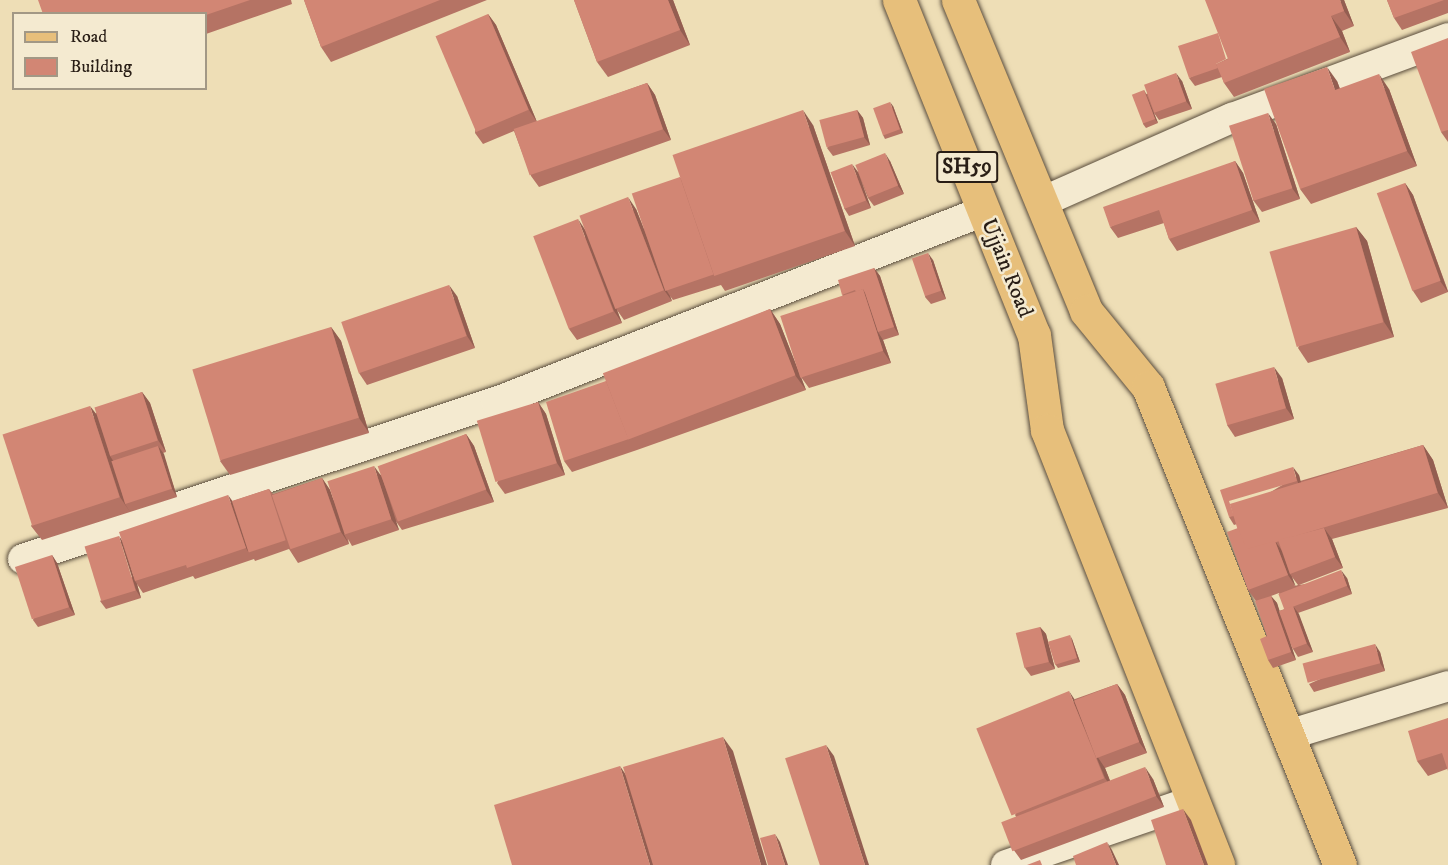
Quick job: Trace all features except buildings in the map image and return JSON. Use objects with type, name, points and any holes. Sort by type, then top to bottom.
[{"type":"main road","name":"Ujjain Road","points":[[899,0],[1034,335],[1047,430],[1218,865]]},
{"type":"main road","name":"SH59","points":[[958,0],[1086,311],[1148,387],[1288,735]]},
{"type":"main road","points":[[1288,735],[1340,865]]},
{"type":"lane","points":[[1042,202],[1232,118],[1448,38]]},
{"type":"lane","points":[[23,559],[496,402],[984,211]]},
{"type":"lane","points":[[1288,735],[1448,686]]},
{"type":"lane","points":[[1006,865],[1193,801]]}]
